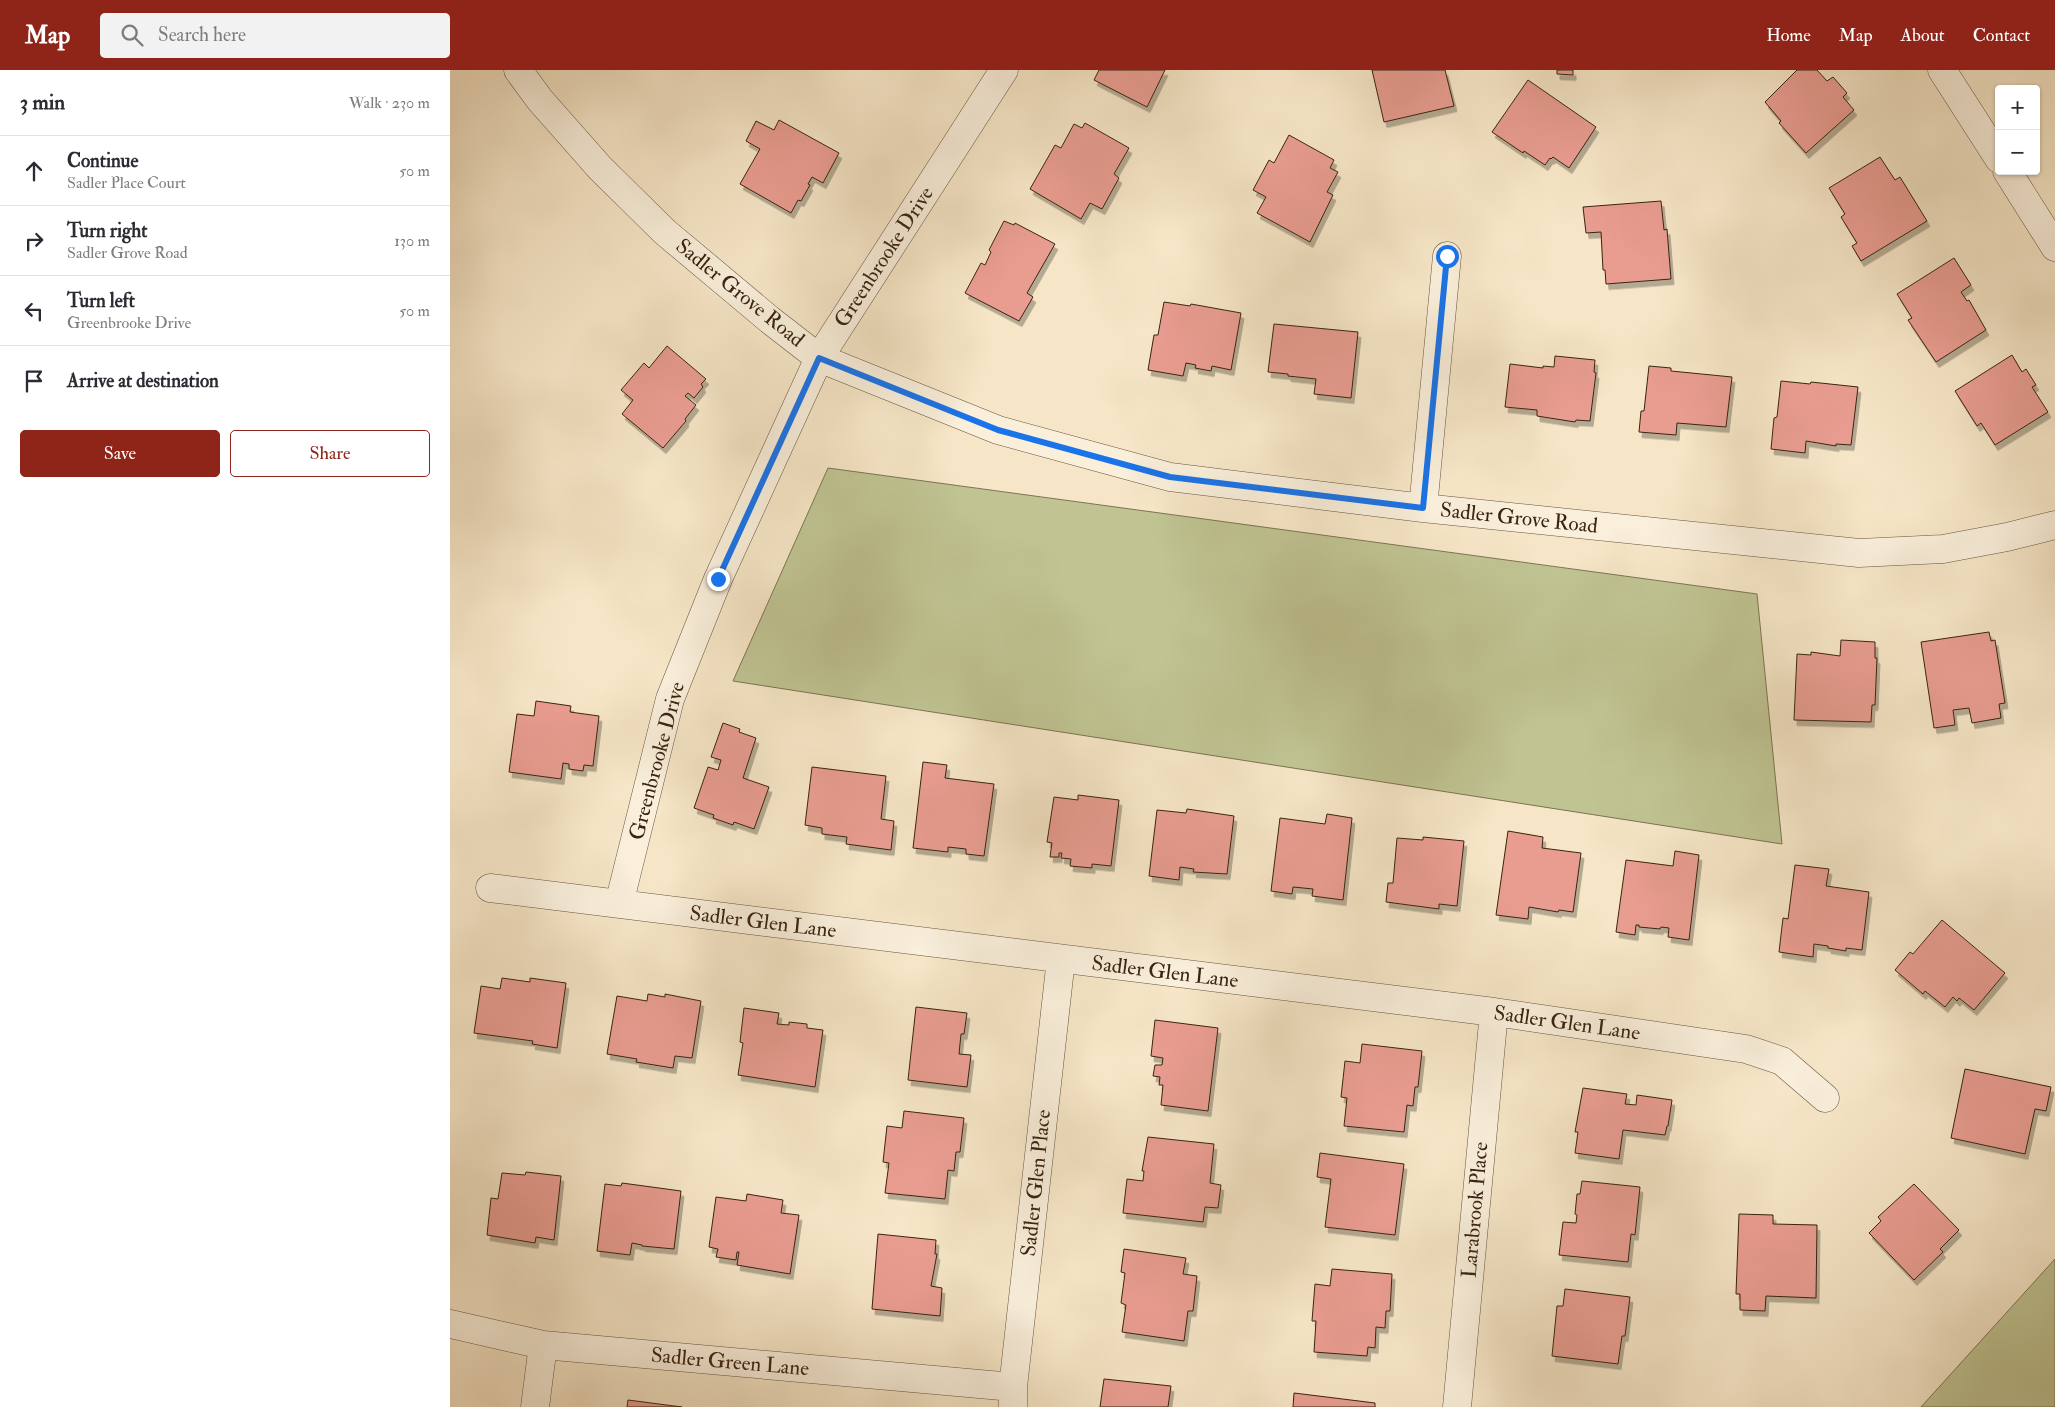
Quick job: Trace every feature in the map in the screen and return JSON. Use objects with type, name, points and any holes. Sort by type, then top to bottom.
[{"type":"street","name":"Sadler Grove Road","points":[[518,70],[540,100],[600,168],[665,232],[770,320],[819,358],[998,430],[1170,477],[1423,508],[1859,553],[1943,548],[2007,537],[2055,525]]},
{"type":"street","name":"Greenbrooke Drive","points":[[619,904],[670,699],[718,579],[819,358],[1004,70]]},
{"type":"street","points":[[1942,70],[1995,153]]},
{"type":"street","points":[[2010,175],[2055,247]]},
{"type":"street","points":[[1423,508],[1447,256]]},
{"type":"street","name":"Sadler Glen Lane","points":[[490,888],[1494,1012],[1746,1049],[1782,1061],[1825,1098]]},
{"type":"street","name":"Sadler Glen Place","points":[[1013,1397],[1061,959]]},
{"type":"street","name":"Larabrook Place","points":[[1456,1407],[1494,1012]]},
{"type":"street","name":"Sadler Green Lane","points":[[450,1324],[544,1345],[1013,1397]]},
{"type":"street","points":[[535,1407],[544,1345]]},
{"type":"green space","points":[[828,468],[1757,594],[1782,844],[733,681]]},
{"type":"green space","points":[[2055,1259],[2055,1407],[1921,1407]]},
{"type":"building","points":[[1099,70],[1165,70],[1147,107],[1094,80]]},
{"type":"building","points":[[1372,70],[1445,70],[1454,106],[1384,122]]},
{"type":"building","points":[[1557,70],[1573,70],[1573,75],[1557,74]]},
{"type":"building","points":[[1797,70],[1817,70],[1827,81],[1833,77],[1847,93],[1843,97],[1854,110],[1806,153],[1779,123],[1781,121],[1765,102]]},
{"type":"building","points":[[1528,80],[1596,127],[1569,168],[1553,157],[1545,165],[1492,132]]},
{"type":"building","points":[[779,120],[839,153],[823,183],[812,177],[808,184],[810,185],[801,201],[798,200],[791,213],[740,184],[760,149],[746,141],[756,121],[774,130]]},
{"type":"building","points":[[1085,123],[1129,148],[1114,174],[1119,178],[1102,209],[1090,203],[1081,219],[1030,189],[1055,145],[1061,148],[1074,124],[1082,128]]},
{"type":"building","points":[[1289,135],[1334,160],[1330,168],[1338,172],[1327,192],[1333,195],[1310,242],[1257,213],[1266,197],[1253,190],[1269,160],[1274,163]]},
{"type":"building","points":[[1880,157],[1895,180],[1900,177],[1927,221],[1861,261],[1852,246],[1857,243],[1841,217],[1845,214],[1829,188]]},
{"type":"building","points":[[1661,201],[1664,230],[1667,229],[1671,279],[1606,284],[1605,270],[1603,270],[1601,232],[1586,233],[1583,207]]},
{"type":"building","points":[[1004,221],[1014,225],[1015,223],[1055,244],[1027,293],[1033,297],[1019,321],[965,293],[981,263],[985,265],[991,252],[989,250]]},
{"type":"building","points":[[1954,258],[1971,285],[1961,292],[1967,301],[1969,300],[1986,330],[1936,362],[1908,320],[1912,318],[1897,294]]},
{"type":"building","points":[[1164,302],[1190,306],[1191,304],[1241,313],[1231,370],[1212,366],[1211,371],[1195,368],[1196,365],[1186,363],[1183,376],[1148,370],[1154,335],[1158,335]]},
{"type":"building","points":[[1274,324],[1358,332],[1351,398],[1314,394],[1316,379],[1268,372]]},
{"type":"building","points":[[667,346],[706,379],[701,384],[703,387],[694,398],[688,393],[685,396],[696,405],[685,419],[686,421],[663,448],[622,414],[633,400],[621,390],[644,363],[649,368]]},
{"type":"building","points":[[2012,355],[2022,372],[2026,369],[2036,385],[2032,387],[2048,412],[1995,445],[1981,423],[1977,426],[1955,391]]},
{"type":"building","points":[[1555,356],[1595,360],[1594,372],[1596,373],[1590,421],[1576,420],[1575,422],[1537,416],[1537,410],[1505,407],[1510,364],[1543,368],[1543,366],[1554,367]]},
{"type":"building","points":[[1649,366],[1671,368],[1671,371],[1732,377],[1726,427],[1677,423],[1676,435],[1639,432],[1641,411],[1644,411]]},
{"type":"building","points":[[1781,381],[1858,387],[1851,445],[1836,444],[1836,446],[1806,441],[1805,453],[1771,449],[1774,418],[1777,417]]},
{"type":"building","points":[[1989,632],[1991,641],[1995,640],[2005,703],[1999,704],[2001,718],[1972,723],[1969,708],[1953,710],[1955,725],[1934,728],[1921,642]]},
{"type":"building","points":[[1841,640],[1875,642],[1875,658],[1877,658],[1875,705],[1872,705],[1871,722],[1794,720],[1797,654],[1811,655],[1811,652],[1840,656]]},
{"type":"building","points":[[536,701],[571,706],[570,712],[599,716],[593,766],[584,765],[583,771],[569,769],[569,764],[563,763],[561,779],[509,772],[517,714],[534,716]]},
{"type":"building","points":[[723,723],[740,729],[739,732],[756,738],[743,778],[769,787],[754,829],[734,822],[733,825],[713,818],[714,815],[694,808],[708,767],[718,770],[721,760],[711,757]]},
{"type":"building","points":[[923,762],[947,765],[945,778],[994,784],[984,856],[966,854],[966,849],[948,847],[948,852],[913,848]]},
{"type":"building","points":[[812,767],[886,776],[881,819],[894,821],[891,850],[846,844],[847,837],[822,834],[822,828],[805,825]]},
{"type":"building","points":[[1078,795],[1119,800],[1111,866],[1092,864],[1092,868],[1070,866],[1071,859],[1061,858],[1062,853],[1059,853],[1059,857],[1050,857],[1052,843],[1047,842],[1054,797],[1078,800]]},
{"type":"building","points":[[1187,809],[1234,816],[1227,874],[1193,872],[1194,869],[1180,867],[1179,880],[1149,876],[1157,810],[1186,813]]},
{"type":"building","points":[[1327,814],[1352,818],[1343,900],[1312,896],[1313,889],[1293,887],[1292,894],[1271,891],[1280,818],[1325,824]]},
{"type":"building","points":[[1508,831],[1543,837],[1542,848],[1581,853],[1573,912],[1559,910],[1558,912],[1529,907],[1528,919],[1496,915]]},
{"type":"building","points":[[1423,837],[1464,841],[1457,906],[1439,904],[1439,909],[1386,902],[1388,883],[1393,883],[1397,838],[1423,840]]},
{"type":"building","points":[[1675,851],[1699,855],[1689,940],[1668,937],[1669,928],[1661,927],[1660,929],[1636,925],[1635,935],[1616,932],[1626,860],[1673,866]]},
{"type":"building","points":[[1795,865],[1829,869],[1826,886],[1869,892],[1862,950],[1846,948],[1846,951],[1814,944],[1813,957],[1779,952],[1783,918],[1788,919]]},
{"type":"building","points":[[1942,920],[2005,973],[1974,1010],[1959,998],[1957,1001],[1953,997],[1945,1007],[1925,991],[1923,994],[1895,970],[1910,952],[1913,954]]},
{"type":"building","points":[[502,978],[530,982],[530,978],[566,983],[557,1048],[532,1044],[533,1041],[474,1033],[481,986],[500,989]]},
{"type":"building","points":[[648,994],[665,997],[665,994],[701,1001],[692,1058],[675,1056],[673,1068],[636,1062],[637,1059],[607,1054],[617,996],[647,1001]]},
{"type":"building","points":[[916,1007],[967,1013],[964,1034],[961,1034],[959,1054],[971,1055],[967,1087],[908,1080]]},
{"type":"building","points":[[744,1008],[779,1013],[777,1024],[789,1025],[789,1022],[807,1024],[807,1028],[823,1030],[815,1087],[738,1075],[743,1043],[740,1042]]},
{"type":"building","points":[[1155,1020],[1218,1028],[1208,1111],[1161,1105],[1163,1085],[1159,1085],[1160,1077],[1153,1076],[1155,1065],[1162,1065],[1163,1058],[1151,1056]]},
{"type":"building","points":[[1362,1044],[1422,1051],[1418,1087],[1415,1087],[1413,1106],[1407,1105],[1404,1132],[1344,1126],[1347,1098],[1341,1097],[1345,1061],[1360,1063]]},
{"type":"building","points":[[1965,1069],[2051,1087],[2046,1111],[2035,1109],[2025,1154],[1951,1138]]},
{"type":"building","points":[[1583,1088],[1627,1094],[1625,1104],[1636,1105],[1637,1095],[1672,1100],[1665,1135],[1623,1130],[1619,1159],[1575,1153],[1578,1132],[1575,1132]]},
{"type":"building","points":[[904,1111],[964,1118],[960,1152],[956,1152],[954,1171],[948,1170],[945,1199],[885,1193],[889,1163],[883,1162],[887,1126],[902,1128]]},
{"type":"building","points":[[1148,1137],[1214,1144],[1210,1183],[1221,1185],[1218,1208],[1205,1207],[1203,1222],[1123,1213],[1127,1179],[1143,1181],[1144,1171],[1142,1171]]},
{"type":"building","points":[[1320,1153],[1404,1164],[1395,1235],[1325,1227],[1331,1179],[1317,1177]]},
{"type":"building","points":[[526,1172],[561,1176],[554,1240],[536,1237],[535,1243],[487,1235],[491,1198],[498,1199],[502,1173],[525,1175]]},
{"type":"building","points":[[1582,1181],[1640,1187],[1635,1235],[1631,1234],[1628,1262],[1559,1255],[1563,1222],[1576,1223],[1577,1194],[1580,1194]]},
{"type":"building","points":[[622,1183],[681,1191],[674,1249],[642,1246],[632,1243],[630,1255],[597,1251],[605,1184],[621,1186]]},
{"type":"building","points":[[1914,1184],[1959,1230],[1940,1249],[1943,1252],[1914,1280],[1869,1233],[1881,1221],[1878,1217]]},
{"type":"building","points":[[747,1194],[783,1200],[781,1213],[799,1215],[790,1274],[737,1265],[739,1252],[737,1252],[736,1260],[716,1257],[718,1249],[709,1247],[716,1197],[746,1201]]},
{"type":"building","points":[[1739,1214],[1773,1215],[1773,1224],[1817,1225],[1816,1298],[1766,1296],[1765,1311],[1740,1310],[1740,1294],[1736,1294]]},
{"type":"building","points":[[878,1234],[936,1240],[935,1254],[937,1254],[931,1286],[942,1288],[940,1316],[872,1309]]},
{"type":"building","points":[[1124,1249],[1186,1258],[1183,1274],[1197,1276],[1193,1311],[1188,1311],[1184,1341],[1122,1332],[1126,1305],[1121,1303],[1125,1273],[1121,1272]]},
{"type":"building","points":[[1332,1269],[1392,1274],[1390,1311],[1386,1311],[1385,1328],[1376,1327],[1375,1348],[1368,1347],[1367,1356],[1314,1352],[1316,1321],[1312,1321],[1315,1284],[1330,1286]]},
{"type":"building","points":[[1565,1289],[1630,1297],[1625,1336],[1622,1336],[1618,1364],[1552,1356],[1557,1306],[1563,1306]]},
{"type":"building","points":[[1104,1379],[1171,1386],[1168,1407],[1100,1407]]},
{"type":"building","points":[[1294,1393],[1375,1403],[1375,1407],[1293,1407]]},
{"type":"building","points":[[628,1400],[682,1407],[627,1407]]},
{"type":"route","points":[[718,579],[819,358],[998,430],[1170,477],[1423,508],[1447,256]]}]
